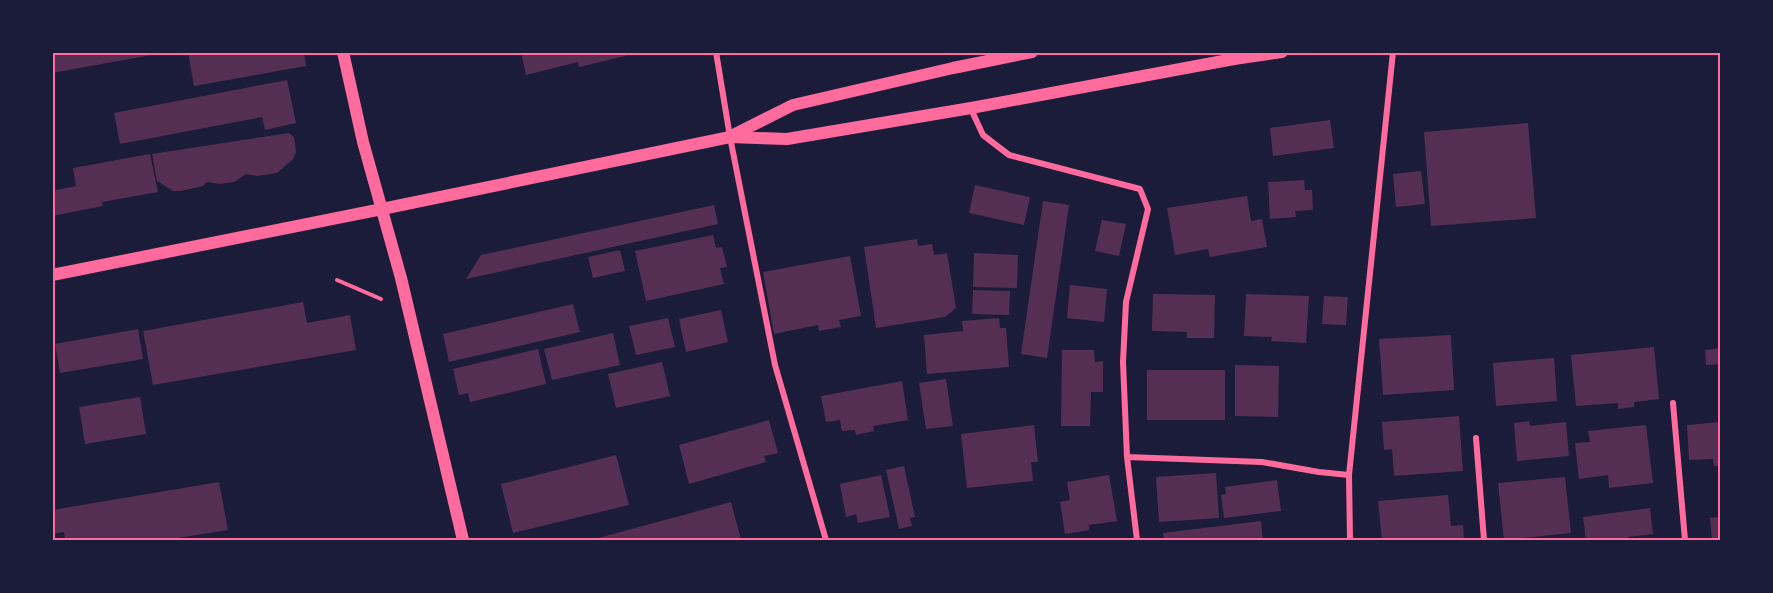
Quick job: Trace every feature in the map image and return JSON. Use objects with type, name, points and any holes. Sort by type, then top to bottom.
[{"type":"main road","points":[[343,52],[363,142],[401,278],[463,540]]},
{"type":"main road","points":[[730,137],[793,105],[1032,52]]},
{"type":"main road","points":[[52,275],[730,137],[787,139],[1282,52]]},
{"type":"street","points":[[716,52],[730,137],[775,365],[826,540]]},
{"type":"street","points":[[1350,540],[1349,475],[1393,52]]},
{"type":"street","points":[[971,108],[983,135],[1010,154],[1140,189],[1148,209],[1140,234],[1126,302],[1123,362],[1127,457],[1137,540]]},
{"type":"street","points":[[1673,403],[1685,540]]},
{"type":"street","points":[[1476,438],[1484,540]]},
{"type":"street","points":[[1127,457],[1262,462],[1349,475]]},
{"type":"building","points":[[52,52],[157,52],[157,54],[52,73]]},
{"type":"building","points":[[188,52],[304,52],[306,66],[194,86]]},
{"type":"building","points":[[521,52],[638,53],[579,67],[578,62],[526,75]]},
{"type":"building","points":[[287,80],[296,123],[265,130],[262,117],[120,144],[114,113]]},
{"type":"building","points":[[1330,120],[1334,148],[1273,156],[1270,128]]},
{"type":"building","points":[[1528,123],[1536,218],[1431,226],[1424,132]]},
{"type":"building","points":[[289,133],[294,137],[296,152],[293,159],[277,173],[257,176],[246,174],[234,182],[220,184],[207,182],[203,186],[181,191],[173,191],[157,181],[152,154]]},
{"type":"building","points":[[150,154],[158,192],[102,202],[103,206],[52,216],[52,191],[76,186],[73,168]]},
{"type":"building","points":[[1421,171],[1425,204],[1396,207],[1393,174]]},
{"type":"building","points":[[1304,180],[1305,190],[1312,190],[1313,210],[1295,211],[1296,217],[1270,219],[1268,182]]},
{"type":"building","points":[[975,185],[1030,197],[1024,225],[969,213]]},
{"type":"building","points":[[1247,196],[1251,221],[1262,219],[1267,247],[1210,257],[1208,249],[1175,255],[1167,208]]},
{"type":"building","points":[[1043,201],[1069,205],[1047,358],[1021,354]]},
{"type":"building","points":[[714,205],[718,224],[466,279],[481,255]]},
{"type":"building","points":[[1102,220],[1126,224],[1119,256],[1095,251]]},
{"type":"building","points":[[713,235],[716,248],[722,247],[727,267],[720,268],[724,284],[646,301],[635,251]]},
{"type":"building","points":[[917,239],[918,246],[932,244],[934,255],[947,253],[956,308],[945,317],[876,328],[864,247]]},
{"type":"building","points":[[620,250],[625,271],[593,278],[588,257]]},
{"type":"building","points":[[974,253],[1018,255],[1017,288],[973,287]]},
{"type":"building","points":[[850,256],[861,316],[839,320],[841,327],[819,331],[818,325],[774,334],[763,272]]},
{"type":"building","points":[[1070,285],[1107,289],[1104,322],[1067,318]]},
{"type":"building","points":[[973,290],[1010,291],[1009,315],[972,314]]},
{"type":"building","points":[[1153,294],[1215,295],[1214,338],[1187,338],[1187,332],[1152,331]]},
{"type":"building","points":[[1246,294],[1309,296],[1306,343],[1271,341],[1272,337],[1244,336]]},
{"type":"building","points":[[1324,296],[1348,297],[1346,325],[1322,324]]},
{"type":"building","points":[[303,302],[307,323],[350,315],[356,350],[153,385],[143,331]]},
{"type":"building","points":[[573,304],[580,332],[449,362],[443,334]]},
{"type":"building","points":[[721,310],[728,342],[686,352],[679,319]]},
{"type":"building","points":[[668,318],[675,347],[636,355],[629,326]]},
{"type":"building","points":[[999,318],[1000,328],[1006,328],[1009,367],[927,374],[924,335],[963,331],[962,321]]},
{"type":"building","points":[[138,329],[143,359],[60,373],[55,344]]},
{"type":"building","points":[[613,333],[620,365],[552,380],[544,349]]},
{"type":"building","points":[[1451,335],[1454,390],[1383,395],[1379,339]]},
{"type":"building","points":[[1654,347],[1659,399],[1634,402],[1634,407],[1618,409],[1618,403],[1576,406],[1571,355]]},
{"type":"building","points":[[1720,348],[1720,364],[1706,365],[1705,350]]},
{"type":"building","points":[[538,349],[546,384],[470,402],[468,393],[459,395],[453,369]]},
{"type":"building","points":[[1062,350],[1094,350],[1095,362],[1103,361],[1103,392],[1091,392],[1090,426],[1061,426]]},
{"type":"building","points":[[1554,358],[1557,401],[1496,406],[1493,363]]},
{"type":"building","points":[[662,362],[670,396],[616,408],[608,374]]},
{"type":"building","points":[[1235,365],[1279,366],[1278,417],[1235,416]]},
{"type":"building","points":[[1147,370],[1225,370],[1225,420],[1147,420]]},
{"type":"building","points":[[946,379],[953,426],[926,429],[919,383]]},
{"type":"building","points":[[902,381],[908,420],[873,426],[874,431],[856,435],[855,430],[842,431],[840,420],[826,422],[821,396]]},
{"type":"building","points":[[140,397],[146,434],[85,444],[79,407]]},
{"type":"building","points":[[1459,416],[1463,471],[1394,476],[1392,449],[1384,450],[1382,422]]},
{"type":"building","points":[[769,420],[778,453],[764,456],[766,462],[689,484],[679,445]]},
{"type":"building","points":[[1529,421],[1530,426],[1566,422],[1569,456],[1517,461],[1514,423]]},
{"type":"building","points":[[1720,422],[1720,466],[1714,466],[1713,459],[1689,460],[1687,425]]},
{"type":"building","points":[[1034,425],[1038,462],[1031,462],[1033,481],[967,488],[961,434]]},
{"type":"building","points":[[1646,425],[1653,483],[1609,488],[1608,475],[1579,479],[1575,443],[1590,442],[1588,431]]},
{"type":"building","points":[[616,455],[629,505],[513,533],[501,484]]},
{"type":"building","points":[[904,466],[915,517],[910,518],[912,526],[899,529],[886,470]]},
{"type":"building","points":[[1216,473],[1219,518],[1159,522],[1156,477]]},
{"type":"building","points":[[881,475],[890,517],[858,523],[856,514],[846,517],[840,484]]},
{"type":"building","points":[[1109,475],[1117,521],[1089,525],[1089,530],[1065,534],[1060,502],[1070,500],[1067,482]]},
{"type":"building","points":[[1565,477],[1571,533],[1504,540],[1498,483]]},
{"type":"building","points":[[1277,480],[1281,511],[1224,518],[1221,495],[1226,494],[1225,487]]},
{"type":"building","points":[[219,482],[228,530],[165,540],[65,540],[64,532],[52,534],[52,510]]},
{"type":"building","points":[[1448,495],[1451,526],[1463,525],[1464,540],[1382,540],[1378,501]]},
{"type":"building","points":[[731,502],[741,540],[591,540]]},
{"type":"building","points":[[1650,508],[1653,534],[1628,537],[1628,540],[1586,540],[1583,517]]},
{"type":"building","points":[[1720,517],[1720,540],[1712,540],[1710,518]]},
{"type":"building","points":[[1261,521],[1263,540],[1164,540],[1163,533]]}]
